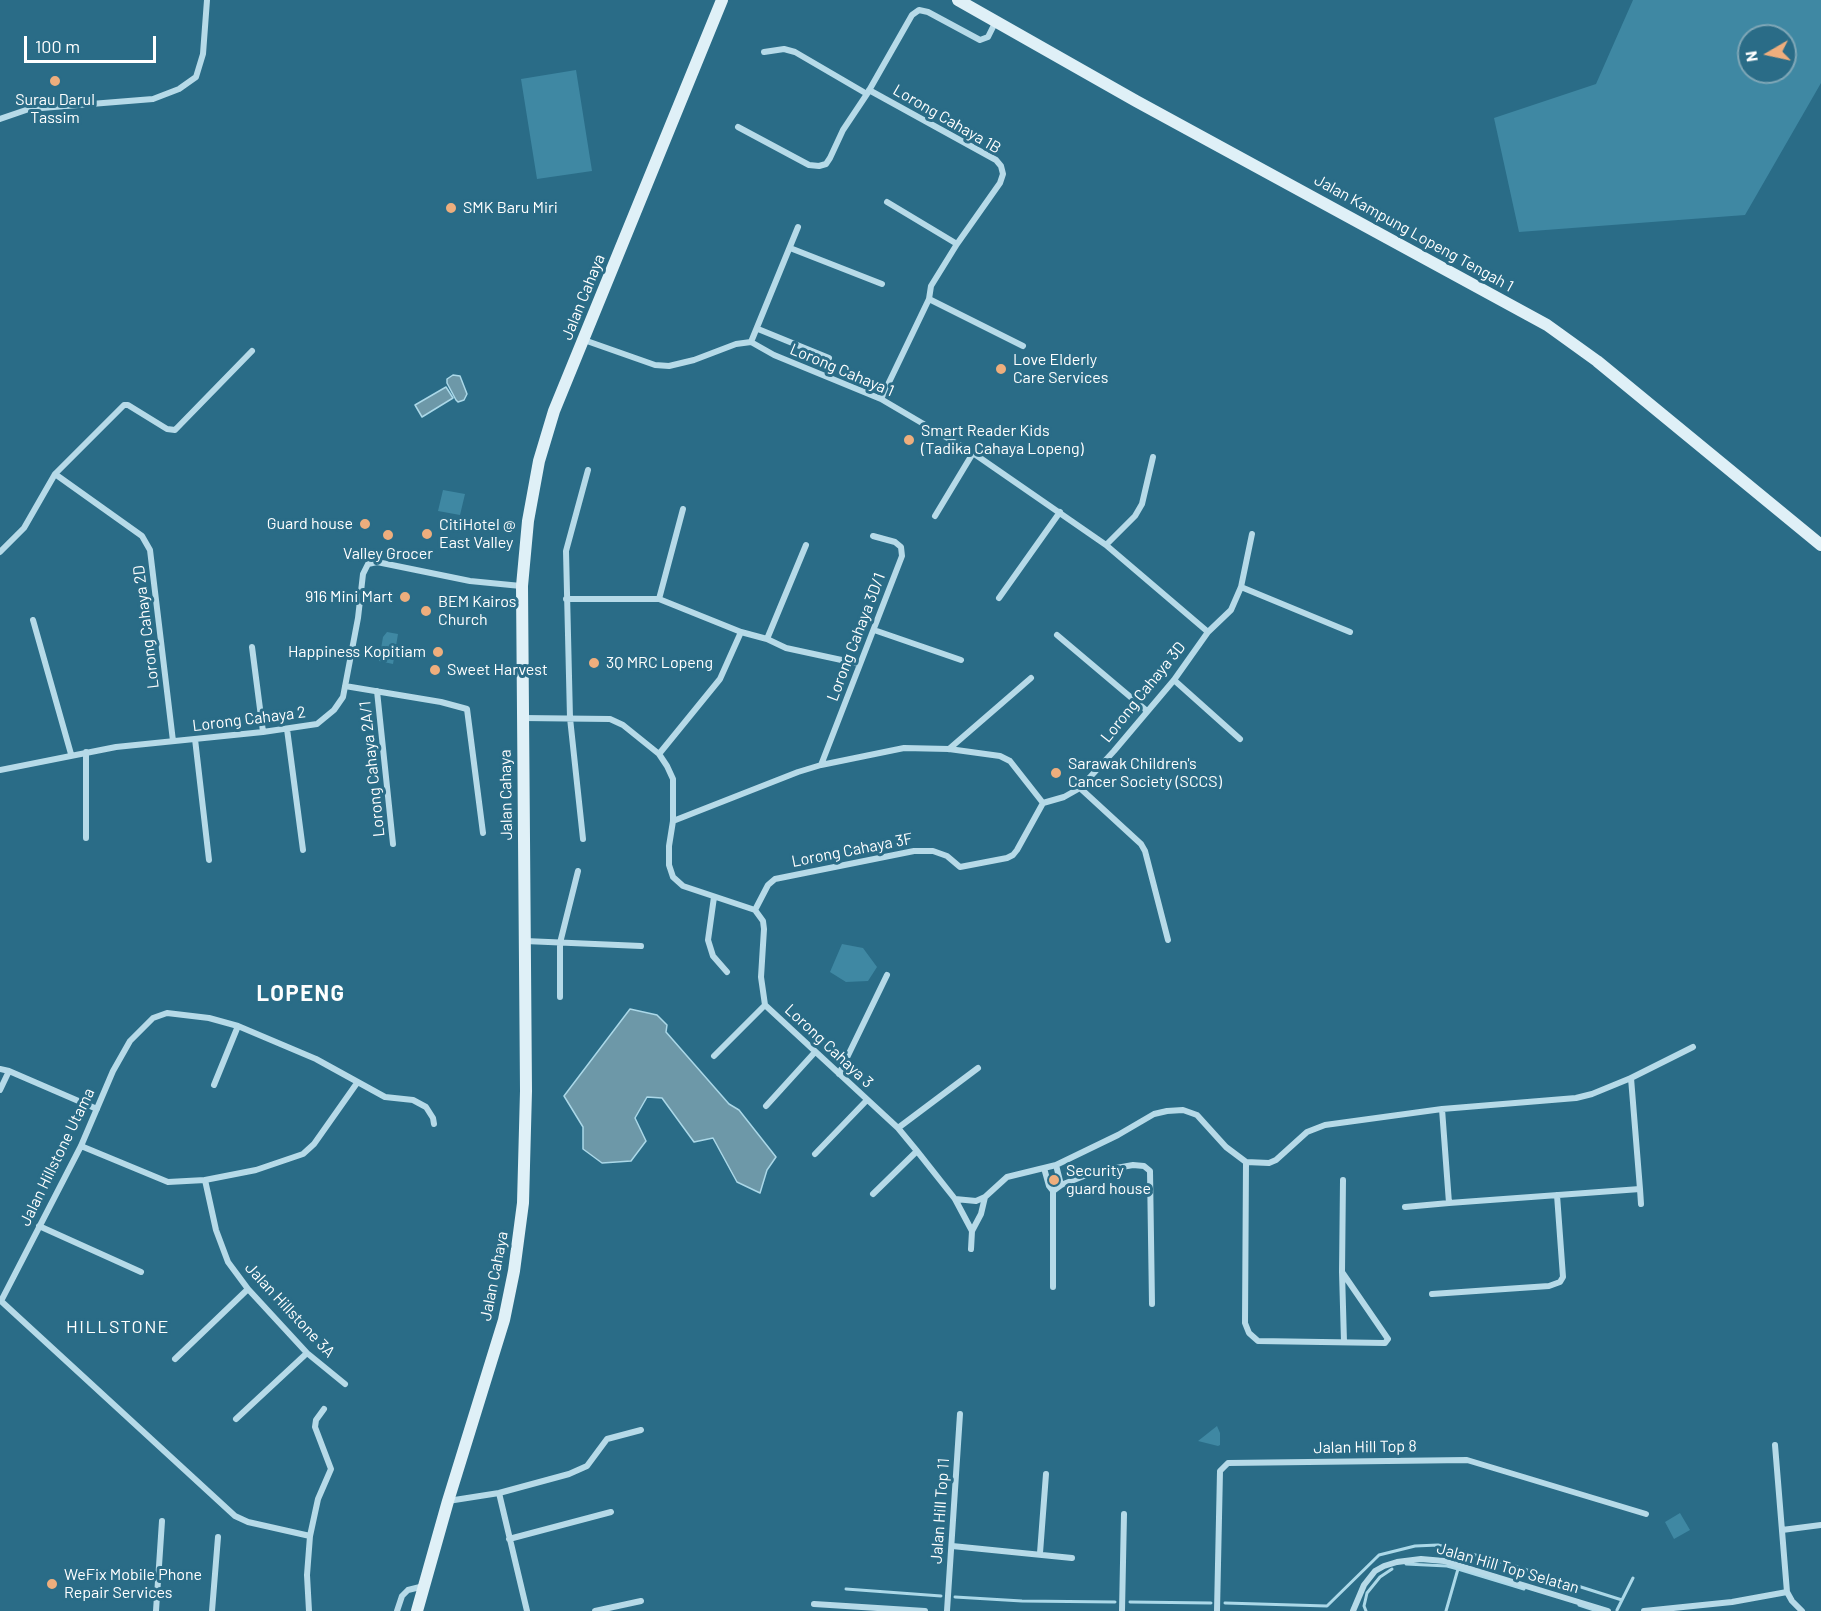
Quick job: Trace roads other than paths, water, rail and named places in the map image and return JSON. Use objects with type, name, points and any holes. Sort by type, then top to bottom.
[{"type":"street","points":[[0,119],[29,109],[153,99],[179,89],[196,77],[203,54],[207,0]]},
{"type":"street","name":"Jalan Cahaya","points":[[417,1611],[504,1320],[520,1234],[526,1156],[522,586],[528,520],[539,461],[554,411],[722,0]]},
{"type":"street","name":"Jalan Kampung Lopeng Tengah 1","points":[[958,0],[1136,101],[1547,325],[1597,361],[1821,545]]},
{"type":"street","points":[[738,127],[809,165],[826,164],[843,130],[868,92],[912,15],[919,10],[980,40],[988,36],[996,20]]},
{"type":"street","points":[[764,52],[784,49],[795,52],[868,92]]},
{"type":"street","name":"Lorong Cahaya 1B","points":[[868,92],[996,160],[1003,174],[1000,183],[931,286],[929,299],[881,399]]},
{"type":"street","points":[[887,202],[957,244]]},
{"type":"street","points":[[584,340],[655,365],[669,366],[694,360],[736,344],[751,342],[798,227]]},
{"type":"street","points":[[790,248],[882,284]]},
{"type":"street","points":[[929,299],[1023,346]]},
{"type":"street","points":[[758,329],[830,358]]},
{"type":"street","name":"Lorong Cahaya 1","points":[[751,342],[774,355],[881,399],[973,453],[1106,545],[1208,632]]},
{"type":"street","points":[[0,552],[24,528],[55,474],[124,405],[167,429],[175,430],[252,351]]},
{"type":"street","points":[[935,516],[973,453]]},
{"type":"street","points":[[1106,545],[1135,516],[1142,504],[1153,457]]},
{"type":"street","points":[[583,839],[570,718],[566,551],[588,470]]},
{"type":"street","name":"Lorong Cahaya 2D","points":[[55,474],[142,536],[147,542],[157,597],[173,741]]},
{"type":"street","points":[[659,599],[683,509]]},
{"type":"street","points":[[999,598],[1060,512]]},
{"type":"street","name":"Lorong Cahaya 3D","points":[[1043,802],[1064,797],[1080,788],[1174,680],[1208,632],[1231,610],[1241,587],[1252,534]]},
{"type":"street","name":"Lorong Cahaya 3D/1","points":[[821,765],[902,556],[901,547],[895,542],[873,536]]},
{"type":"street","points":[[767,639],[806,545]]},
{"type":"street","name":"Lorong Cahaya 2","points":[[0,770],[71,754],[116,747],[263,732],[317,724],[334,710],[343,697],[358,618],[363,574],[368,564],[377,562],[470,581],[522,586]]},
{"type":"street","points":[[1241,587],[1350,632]]},
{"type":"street","points":[[566,599],[659,599],[786,648],[860,664]]},
{"type":"street","points":[[33,620],[71,754]]},
{"type":"street","points":[[874,630],[961,660]]},
{"type":"street","points":[[659,754],[720,679],[741,632]]},
{"type":"street","points":[[1058,635],[1147,711]]},
{"type":"street","points":[[252,647],[263,732]]},
{"type":"street","points":[[949,749],[1031,678]]},
{"type":"street","points":[[1174,680],[1240,739]]},
{"type":"street","points":[[345,686],[467,708],[483,833]]},
{"type":"street","name":"Lorong Cahaya 2A/1","points":[[377,691],[393,844]]},
{"type":"street","points":[[522,718],[610,719],[623,725],[659,754],[673,780],[673,821],[669,846],[669,865],[673,877],[683,886],[755,910]]},
{"type":"street","points":[[287,729],[303,850]]},
{"type":"street","points":[[195,739],[209,860]]},
{"type":"street","points":[[673,821],[821,765],[904,748],[949,749],[1000,756],[1010,761],[1043,802]]},
{"type":"street","points":[[86,752],[86,838]]},
{"type":"street","points":[[1080,788],[1142,844],[1168,940]]},
{"type":"street","name":"Lorong Cahaya 3F","points":[[755,910],[768,885],[774,879],[914,851],[933,851],[947,856],[960,867],[1007,858],[1017,850],[1043,802]]},
{"type":"street","points":[[560,997],[560,943],[578,871]]},
{"type":"street","points":[[714,897],[708,940],[713,956],[727,972]]},
{"type":"street","name":"Lorong Cahaya 3","points":[[755,910],[763,921],[764,929],[762,983],[765,1005],[898,1128],[955,1199],[972,1231]]},
{"type":"street","points":[[525,941],[641,946]]},
{"type":"street","points":[[839,1074],[886,975]]},
{"type":"street","points":[[714,1056],[765,1005]]},
{"type":"street","name":"Jalan Hillstone Utama","points":[[310,1536],[248,1522],[235,1516],[1,1301],[81,1146],[113,1071],[130,1041],[153,1018],[167,1013],[209,1018],[238,1026],[316,1059],[385,1097],[413,1100],[426,1107],[434,1124]]},
{"type":"street","points":[[214,1084],[238,1026]]},
{"type":"street","points":[[955,1199],[976,1201],[985,1197],[1007,1177],[1056,1165],[1118,1135],[1154,1114],[1167,1111],[1183,1110],[1197,1115],[1226,1147],[1246,1162],[1269,1163],[1276,1160],[1307,1132],[1317,1127],[1442,1109],[1576,1098],[1631,1078],[1693,1047]]},
{"type":"street","points":[[766,1106],[815,1052]]},
{"type":"street","points":[[898,1128],[978,1068]]},
{"type":"street","points":[[0,1069],[97,1109]]},
{"type":"street","points":[[0,1090],[9,1071]]},
{"type":"street","points":[[1631,1078],[1641,1204]]},
{"type":"street","points":[[81,1146],[168,1182],[205,1180],[256,1170],[303,1154],[314,1144],[357,1083]]},
{"type":"street","points":[[815,1154],[867,1100]]},
{"type":"street","points":[[1442,1109],[1449,1203]]},
{"type":"street","points":[[873,1194],[917,1151]]},
{"type":"street","points":[[1246,1162],[1245,1323],[1249,1333],[1258,1341],[1385,1343],[1389,1339],[1342,1272]]},
{"type":"street","points":[[1056,1165],[1060,1185]]},
{"type":"street","points":[[1053,1191],[1060,1185],[1094,1172],[1133,1165],[1144,1166],[1150,1171],[1152,1305]]},
{"type":"street","points":[[1044,1168],[1049,1186],[1053,1191],[1053,1287]]},
{"type":"street","name":"Jalan Hillstone 3A","points":[[205,1180],[216,1230],[228,1262],[248,1289],[307,1353],[345,1384]]},
{"type":"street","points":[[1343,1180],[1344,1342]]},
{"type":"street","points":[[1405,1207],[1640,1189]]},
{"type":"street","points":[[1432,1294],[1549,1286],[1560,1282],[1563,1277],[1557,1195]]},
{"type":"street","points":[[971,1249],[972,1231],[981,1214],[985,1197]]},
{"type":"street","points":[[39,1226],[141,1272]]},
{"type":"street","points":[[175,1359],[248,1289]]},
{"type":"street","points":[[236,1419],[307,1353]]},
{"type":"street","points":[[309,1611],[307,1575],[310,1536],[318,1499],[331,1469],[315,1427],[316,1420],[324,1409]]},
{"type":"street","name":"Jalan Hill Top 11","points":[[947,1611],[960,1414]]},
{"type":"street","points":[[448,1502],[498,1493],[576,1472],[587,1466],[608,1439],[641,1430]]},
{"type":"street","points":[[1775,1444],[1787,1592],[1802,1611]]},
{"type":"street","name":"Jalan Hill Top 8","points":[[1217,1611],[1220,1471],[1228,1464],[1454,1458],[1646,1514]]},
{"type":"street","points":[[1040,1553],[1046,1474]]},
{"type":"street","points":[[498,1493],[527,1611]]},
{"type":"street","points":[[509,1539],[612,1512]]},
{"type":"street","points":[[1122,1611],[1124,1514]]},
{"type":"street","points":[[156,1611],[162,1521]]},
{"type":"street","points":[[1782,1530],[1821,1525]]},
{"type":"street","points":[[212,1611],[218,1537]]},
{"type":"street","points":[[952,1546],[1072,1558]]},
{"type":"street","name":"Jalan Hill Top Selatan","points":[[1353,1611],[1364,1585],[1376,1571],[1397,1562],[1421,1559],[1444,1561],[1608,1611]]},
{"type":"street","points":[[397,1611],[402,1596],[408,1590],[424,1586]]},
{"type":"street","points":[[1644,1611],[1732,1602],[1787,1592]]},
{"type":"street","points":[[595,1611],[641,1600]]},
{"type":"street","points":[[1732,1602],[1733,1611]]},
{"type":"street","points":[[814,1604],[925,1611]]},
{"type":"waterway","points":[[1225,1603],[1327,1606],[1379,1555],[1415,1546],[1438,1545],[1505,1563],[1622,1600]]},
{"type":"waterway","points":[[1406,1564],[1447,1566],[1458,1569]]},
{"type":"waterway","points":[[1366,1611],[1364,1606],[1367,1593],[1380,1577],[1392,1569]]},
{"type":"waterway","points":[[1446,1611],[1458,1569],[1524,1589]]},
{"type":"waterway","points":[[1617,1610],[1633,1578]]},
{"type":"waterway","points":[[846,1589],[941,1596]]},
{"type":"waterway","points":[[955,1597],[1022,1601],[1115,1602]]},
{"type":"waterway","points":[[1130,1602],[1211,1603]]},
{"type":"waterway","points":[[1579,1605],[1597,1611]]},
{"type":"place","name":"Surau Darul Tassim","points":[[55,81]]},
{"type":"place","name":"SMK Baru Miri","points":[[451,208]]},
{"type":"place","name":"Love Elderly Care Services","points":[[1001,369]]},
{"type":"place","name":"Smart Reader Kids (Tadika Cahaya Lopeng)","points":[[909,440]]},
{"type":"place","name":"Guard house","points":[[365,524]]},
{"type":"place","name":"CitiHotel @ East Valley","points":[[427,534]]},
{"type":"place","name":"Valley Grocer","points":[[388,535]]},
{"type":"place","name":"916 Mini Mart","points":[[405,597]]},
{"type":"place","name":"BEM Kairos Church","points":[[426,611]]},
{"type":"place","name":"Happiness Kopitiam","points":[[438,652]]},
{"type":"place","name":"3Q MRC Lopeng","points":[[594,663]]},
{"type":"place","name":"Sweet Harvest","points":[[435,670]]},
{"type":"place","name":"Sarawak Children's Cancer Society (SCCS)","points":[[1056,773]]},
{"type":"place","name":"Security guard house","points":[[1054,1180]]},
{"type":"place","name":"WeFix Mobile Phone Repair Services","points":[[52,1584]]},
{"type":"district","name":"LOPENG","points":[[301,994]]},
{"type":"district","name":"HILLSTONE","points":[[118,1327]]}]
